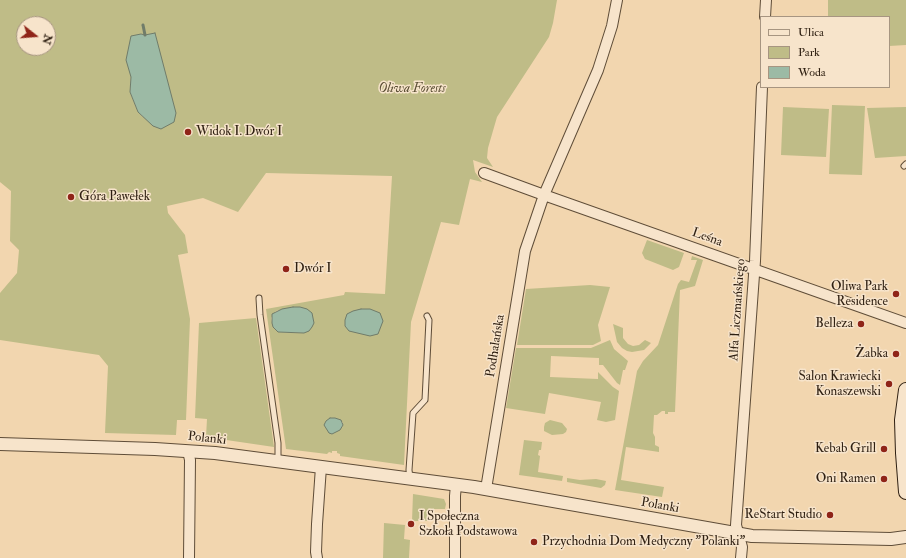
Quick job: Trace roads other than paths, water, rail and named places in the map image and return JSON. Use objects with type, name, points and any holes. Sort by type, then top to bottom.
[{"type":"main road","points":[[906,390],[902,420],[902,443],[906,492]]},
{"type":"street","points":[[544,195],[598,70],[612,26],[617,0]]},
{"type":"street","points":[[765,16],[766,0]]},
{"type":"street","name":"Alfa Liczmańskiego","points":[[742,558],[742,547],[736,520],[754,268],[762,88]]},
{"type":"street","name":"Leśna","points":[[484,173],[906,323]]},
{"type":"street","name":"Podhalańska","points":[[486,489],[525,251],[544,195]]},
{"type":"street","name":"Polanki","points":[[0,444],[188,451],[321,467],[486,489],[752,536],[891,539],[906,537]]},
{"type":"street","points":[[188,451],[190,460],[189,558]]},
{"type":"street","points":[[317,558],[317,524],[321,467]]},
{"type":"street","points":[[455,558],[456,485]]},
{"type":"lane","points":[[259,298],[260,315],[278,443],[278,462]]},
{"type":"lane","points":[[411,479],[409,470],[413,413],[425,400],[429,320],[427,316]]},
{"type":"water","points":[[155,33],[176,113],[174,122],[161,129],[153,126],[138,112],[130,92],[131,77],[126,60],[131,36]]},
{"type":"water","points":[[293,307],[307,309],[312,313],[314,323],[312,327],[309,331],[304,333],[278,332],[273,327],[272,314],[282,309]]},
{"type":"water","points":[[361,309],[370,309],[380,313],[383,321],[378,334],[370,336],[349,331],[345,326],[347,314]]},
{"type":"water","points":[[330,418],[341,420],[343,425],[340,430],[332,434],[329,433],[324,425]]},
{"type":"waterway","points":[[143,25],[145,35]]},
{"type":"place","name":"Widok I. Dwór I","points":[[188,132]]},
{"type":"place","name":"Góra Pawełek","points":[[71,197]]},
{"type":"place","name":"Dwór I","points":[[286,269]]},
{"type":"place","name":"Oliwa Park Residence","points":[[896,294]]},
{"type":"place","name":"Belleza","points":[[861,324]]},
{"type":"place","name":"Żabka","points":[[896,354]]},
{"type":"place","name":"Salon Krawiecki Konaszewski","points":[[889,384]]},
{"type":"place","name":"Kebab Grill","points":[[884,449]]},
{"type":"place","name":"Oni Ramen","points":[[884,479]]},
{"type":"place","name":"ReStart Studio","points":[[830,515]]},
{"type":"place","name":"I Społeczna Szkoła Podstawowa","points":[[411,524]]},
{"type":"place","name":"Przychodnia Dom Medyczny \"Polanki\"","points":[[534,542]]},
{"type":"park label","name":"Oliwa Forests","points":[[412,89]]}]
